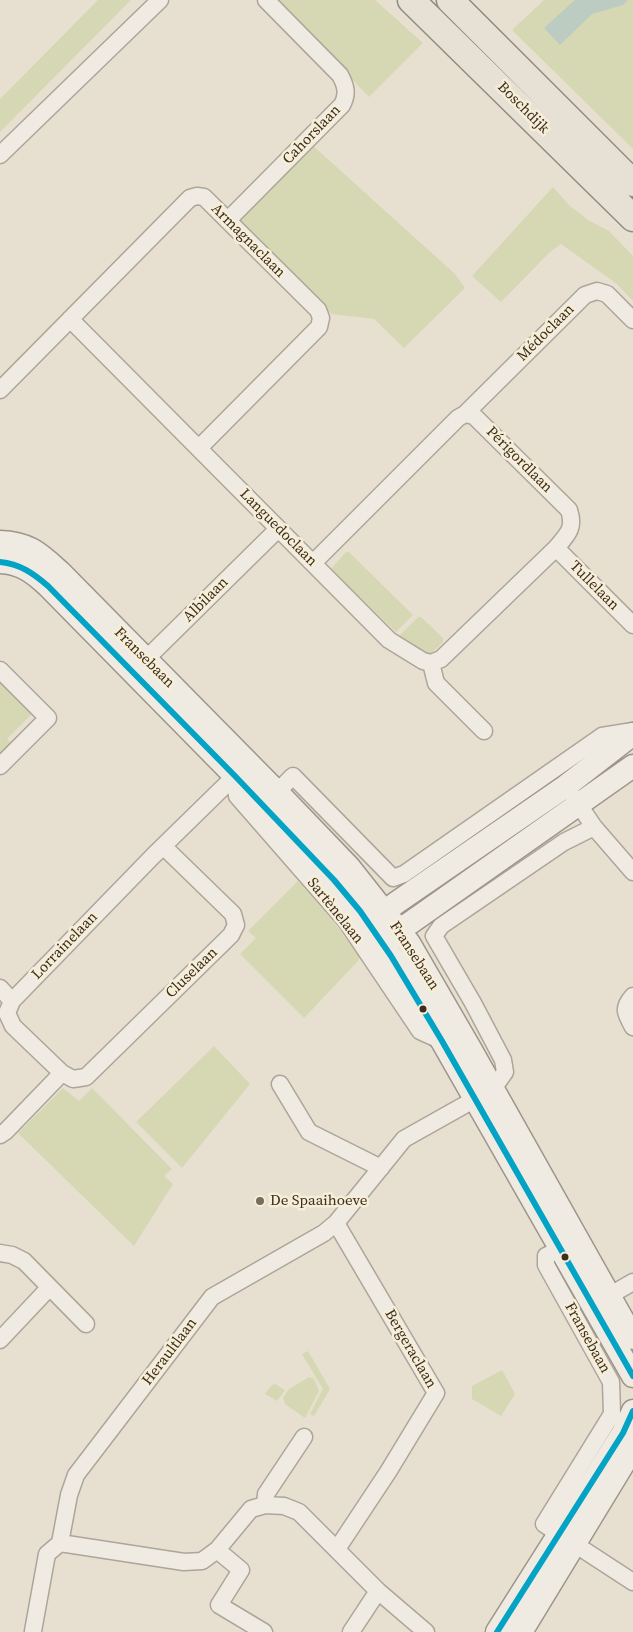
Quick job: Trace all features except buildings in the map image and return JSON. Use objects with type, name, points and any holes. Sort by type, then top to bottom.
[{"type":"main road","name":"Boschdijk","points":[[411,0],[633,218]]},
{"type":"main road","name":"Boschdijk","points":[[450,0],[633,183]]},
{"type":"street","points":[[0,155],[160,0]]},
{"type":"street","name":"Cahorslaan","points":[[228,220],[342,105],[346,97],[345,86],[340,75],[266,0]]},
{"type":"street","name":"Armagnaclaan","points":[[0,390],[190,198],[197,196],[204,198],[318,310],[321,318],[319,327],[199,448]]},
{"type":"street","name":"Médoclaan","points":[[466,414],[586,295],[597,291],[607,294],[633,320]]},
{"type":"street","name":"Languedoclaan","points":[[70,319],[389,640],[422,661],[431,663]]},
{"type":"street","points":[[313,563],[458,418],[466,414]]},
{"type":"street","name":"Périgordlaan","points":[[431,663],[441,659],[556,548],[569,533],[573,521],[569,510],[474,416],[466,414]]},
{"type":"street","name":"Albilaan","points":[[140,665],[278,528]]},
{"type":"street","name":"Fransebaan","points":[[0,542],[13,542],[36,551],[61,573],[140,665],[242,769],[334,880],[379,922]]},
{"type":"street","name":"Tullelaan","points":[[556,548],[633,625]]},
{"type":"street","name":"Fransebaan","points":[[0,562],[11,562],[30,570],[140,665]]},
{"type":"street","points":[[431,663],[436,683],[484,730]]},
{"type":"street","points":[[0,670],[52,722],[0,766]]},
{"type":"street","points":[[379,922],[566,786],[633,733]]},
{"type":"street","points":[[278,792],[293,776],[393,878],[412,868],[602,736],[633,733]]},
{"type":"street","points":[[379,922],[398,930],[633,766]]},
{"type":"street","name":"Fransebaan","points":[[242,769],[278,792],[349,867],[442,1041],[484,1094],[571,1229],[633,1376]]},
{"type":"street","name":"Lorrainelaan","points":[[12,1001],[163,846],[242,769]]},
{"type":"street","name":"Sartènelaan","points":[[242,769],[237,796],[346,921],[420,1031],[442,1041]]},
{"type":"street","points":[[566,786],[594,827],[633,872]]},
{"type":"street","name":"Fransebaan","points":[[484,1094],[505,1072],[503,1060],[474,1003],[434,936],[441,926],[449,920],[564,842],[594,827]]},
{"type":"street","name":"Cluselaan","points":[[62,1073],[73,1079],[86,1077],[230,935],[236,925],[233,914],[163,846]]},
{"type":"street","name":"Fransebaan","points":[[398,930],[409,943],[561,1248],[633,1338]]},
{"type":"street","points":[[0,988],[12,1001],[7,1013],[13,1026],[62,1073],[0,1135]]},
{"type":"street","points":[[633,996],[627,1003],[625,1011],[633,1027]]},
{"type":"street","points":[[280,1084],[309,1132],[381,1168]]},
{"type":"street","name":"Heraultlaan","points":[[33,1631],[47,1554],[60,1543],[69,1495],[76,1476],[212,1297],[324,1233],[336,1223],[404,1139],[484,1094]]},
{"type":"street","name":"Bergeraclaan","points":[[336,1223],[436,1393],[388,1472],[337,1549]]},
{"type":"street","name":"Fransebaan","points":[[561,1248],[546,1256],[546,1265],[611,1382],[612,1414],[544,1524],[567,1539]]},
{"type":"street","points":[[0,1253],[12,1255],[24,1262],[86,1324]]},
{"type":"street","points":[[602,1301],[633,1282]]},
{"type":"street","points":[[0,1340],[50,1288]]},
{"type":"street","points":[[521,1632],[633,1411]]},
{"type":"street","points":[[265,1505],[266,1494],[304,1437]]},
{"type":"street","points":[[497,1632],[633,1448]]},
{"type":"street","points":[[60,1543],[184,1562],[202,1561],[217,1550],[250,1509],[265,1505],[284,1506],[299,1512],[378,1590],[426,1632]]},
{"type":"street","points":[[567,1539],[633,1582]]},
{"type":"street","points":[[217,1550],[241,1570],[219,1605],[264,1632]]},
{"type":"street","points":[[351,1632],[378,1590]]},
{"type":"green space","points":[[98,0],[131,0],[0,132],[0,99]]},
{"type":"green space","points":[[277,0],[375,0],[423,43],[369,97]]},
{"type":"green space","points":[[544,0],[633,0],[633,149],[512,30]]},
{"type":"green space","points":[[310,143],[455,274],[465,288],[404,348],[374,319],[332,314],[324,309],[242,226],[241,216],[244,210],[246,208],[253,208],[298,162],[295,158]]},
{"type":"green space","points":[[553,187],[569,205],[588,220],[609,231],[633,256],[633,301],[617,284],[561,244],[549,253],[501,302],[472,276]]},
{"type":"green space","points":[[346,552],[349,552],[413,615],[396,632],[331,569]]},
{"type":"green space","points":[[418,617],[421,617],[443,638],[443,642],[430,655],[426,655],[400,638],[400,635]]},
{"type":"green space","points":[[0,680],[33,713],[7,739],[12,744],[0,756]]},
{"type":"green space","points":[[298,881],[332,920],[360,957],[304,1018],[240,954],[256,938],[248,931]]},
{"type":"green space","points":[[214,1046],[250,1084],[182,1168],[136,1122]]},
{"type":"green space","points":[[63,1088],[79,1101],[92,1088],[172,1169],[164,1176],[173,1184],[134,1246],[18,1133]]},
{"type":"green space","points":[[308,1351],[330,1389],[314,1416],[310,1414],[323,1389],[302,1354]]},
{"type":"green space","points":[[502,1370],[515,1394],[501,1416],[472,1399],[472,1386]]},
{"type":"green space","points":[[309,1377],[314,1379],[319,1391],[305,1418],[285,1404],[283,1398],[289,1389]]},
{"type":"green space","points":[[275,1384],[285,1390],[277,1401],[265,1394]]},
{"type":"shaded area","points":[[575,0],[628,0],[623,5],[592,14],[560,45],[544,28]]},
{"type":"transit line","points":[[0,562],[26,570],[48,586],[235,776],[334,880],[360,911],[391,956],[442,1041],[633,1376]]},
{"type":"transit line","points":[[497,1632],[623,1433],[633,1411]]},
{"type":"place","name":"De Spaaihoeve","points":[[260,1201]]}]
